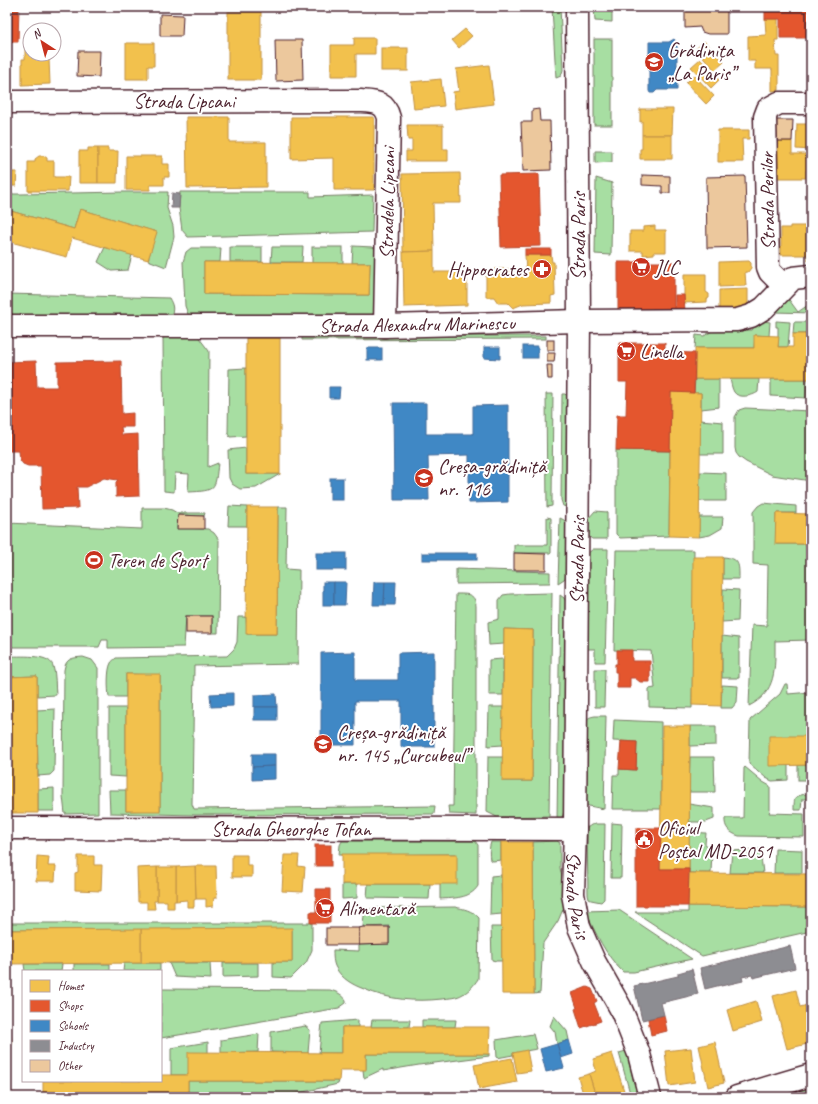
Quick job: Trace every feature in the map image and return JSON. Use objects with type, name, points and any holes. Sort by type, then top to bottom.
[{"type":"street","name":"Strada Paris","points":[[577,7],[579,321],[575,829],[573,894],[579,927],[594,961],[620,1007],[626,1021],[639,1054],[650,1097]]},
{"type":"street","name":"Strada Lipcani","points":[[7,102],[361,101]]},
{"type":"street","name":"Stradela Lipcani","points":[[361,101],[376,102],[382,105],[387,111],[389,118],[385,326]]},
{"type":"street","name":"Strada Perilor","points":[[784,286],[770,272],[768,267],[765,117],[768,109],[779,103],[811,103]]},
{"type":"street","name":"Strada Alexandru Marinescu","points":[[7,326],[385,326],[579,321],[737,320],[751,316],[764,308],[793,278],[811,276]]},
{"type":"street","name":"Strada Gheorghe Tofan","points":[[7,828],[575,829]]},
{"type":"street","points":[[737,1097],[811,1075]]},
{"type":"green space","points":[[552,7],[560,7],[563,70],[561,76],[556,78]]},
{"type":"green space","points":[[594,7],[612,7],[612,22],[595,21]]},
{"type":"green space","points":[[594,39],[612,39],[612,125],[594,125]]},
{"type":"green space","points":[[595,151],[612,151],[612,162],[595,163]]},
{"type":"green space","points":[[596,178],[612,183],[611,255],[595,254]]},
{"type":"green space","points":[[168,192],[167,208],[173,226],[174,237],[166,267],[148,260],[156,232],[80,209],[74,229],[7,210],[7,194]]},
{"type":"green space","points":[[180,192],[310,192],[310,197],[373,195],[372,232],[188,237],[182,230],[179,208]]},
{"type":"green space","points":[[353,246],[373,247],[379,254],[379,315],[191,317],[188,314],[185,306],[183,262],[186,252],[191,248],[221,248],[220,262],[204,262],[204,294],[369,295],[370,263],[352,263]]},
{"type":"green space","points":[[105,247],[132,255],[128,270],[112,271],[98,262]]},
{"type":"green space","points":[[230,247],[262,247],[262,262],[230,262]]},
{"type":"green space","points":[[272,247],[303,247],[302,262],[271,262]]},
{"type":"green space","points":[[312,247],[343,247],[343,263],[312,263]]},
{"type":"green space","points":[[7,294],[169,298],[173,311],[171,316],[7,319]]},
{"type":"green space","points":[[787,297],[798,312],[811,303],[811,313],[774,312]]},
{"type":"green space","points":[[763,321],[770,322],[769,336],[755,335],[754,348],[695,348],[696,335],[704,336],[714,330],[751,330]]},
{"type":"green space","points":[[776,321],[790,322],[788,347],[778,347],[778,327],[776,327]]},
{"type":"green space","points":[[794,322],[811,322],[811,347],[809,347],[808,334],[793,334]]},
{"type":"green space","points":[[163,334],[196,334],[209,351],[208,467],[218,463],[213,487],[204,491],[188,492],[189,474],[175,473],[174,492],[164,491]]},
{"type":"green space","points":[[546,336],[546,339],[302,340],[302,337]]},
{"type":"green space","points":[[246,368],[246,436],[230,437],[228,434],[229,369]]},
{"type":"green space","points":[[695,379],[719,379],[719,407],[701,409],[701,393],[694,393]]},
{"type":"green space","points":[[730,379],[759,379],[758,392],[749,396],[739,396],[733,391]]},
{"type":"green space","points":[[771,379],[807,379],[806,398],[771,396]]},
{"type":"green space","points":[[546,394],[553,394],[552,506],[547,507]]},
{"type":"green space","points":[[562,394],[565,394],[569,398],[567,507],[563,506],[561,500]]},
{"type":"green space","points":[[745,408],[811,411],[811,481],[772,475],[739,457],[735,448],[735,417],[739,410]]},
{"type":"green space","points":[[700,420],[723,422],[723,454],[700,454]]},
{"type":"green space","points":[[246,448],[246,474],[280,474],[256,488],[240,489],[232,484],[229,478],[228,450]]},
{"type":"green space","points":[[616,450],[670,451],[669,536],[620,538],[616,534]]},
{"type":"green space","points":[[700,472],[726,473],[726,501],[699,501]]},
{"type":"green space","points":[[763,503],[796,506],[796,513],[776,513],[776,544],[811,544],[810,640],[775,641],[774,670],[770,686],[765,694],[749,706],[752,625],[767,626],[768,565],[753,564],[753,512]]},
{"type":"green space","points":[[229,506],[247,507],[247,526],[228,526]]},
{"type":"green space","points":[[278,507],[287,507],[286,569],[299,570],[298,664],[194,666],[192,804],[194,809],[435,806],[434,814],[195,815],[110,813],[109,790],[126,790],[126,811],[160,810],[160,675],[126,674],[126,697],[109,697],[108,675],[111,663],[116,658],[227,656],[234,649],[237,642],[238,617],[246,617],[247,634],[277,634]]},
{"type":"green space","name":"Teren de Sport","points":[[142,508],[164,508],[177,513],[205,513],[204,516],[178,515],[177,528],[208,529],[214,533],[219,540],[218,633],[212,633],[212,616],[186,616],[184,647],[108,648],[108,640],[102,640],[99,647],[7,647],[7,523],[142,529]]},
{"type":"green space","points":[[595,511],[607,512],[607,539],[592,539],[587,535],[587,520]]},
{"type":"green space","points":[[547,517],[551,518],[551,553],[514,553],[514,545],[547,545]]},
{"type":"green space","points":[[699,517],[723,517],[722,528],[710,535],[699,537]]},
{"type":"green space","points":[[560,518],[568,525],[568,574],[558,583]]},
{"type":"green space","points":[[593,549],[608,549],[605,662],[595,662],[595,649],[585,649],[586,555]]},
{"type":"green space","points":[[616,550],[694,550],[692,708],[649,707],[649,689],[655,688],[651,651],[614,650]]},
{"type":"green space","points":[[723,557],[736,561],[739,570],[739,579],[723,579]]},
{"type":"green space","points":[[456,569],[550,572],[550,583],[456,584]]},
{"type":"green space","points":[[723,589],[739,590],[738,621],[722,622]]},
{"type":"green space","points":[[552,593],[549,816],[497,817],[487,812],[488,757],[503,757],[503,781],[532,781],[533,630],[504,629],[504,644],[489,645],[488,622],[499,619],[499,600],[503,595]]},
{"type":"green space","points":[[456,594],[467,594],[472,596],[476,606],[476,815],[449,814],[448,806],[453,806]]},
{"type":"green space","points":[[560,595],[564,598],[567,604],[565,809],[562,817],[557,821]]},
{"type":"green space","points":[[722,636],[739,638],[739,678],[722,678]]},
{"type":"green space","points":[[7,656],[40,657],[50,662],[55,673],[56,695],[37,696],[37,676],[7,677]]},
{"type":"green space","points":[[83,657],[92,660],[98,668],[98,813],[65,814],[63,796],[64,670],[66,663],[70,659]]},
{"type":"green space","points":[[503,659],[503,695],[489,695],[489,660]]},
{"type":"green space","points":[[595,669],[605,669],[604,707],[595,707]]},
{"type":"green space","points":[[785,684],[787,684],[788,694],[811,692],[811,736],[788,766],[788,780],[772,781],[766,778],[749,763],[750,720],[780,694]]},
{"type":"green space","points":[[722,685],[738,686],[737,702],[732,708],[721,708]]},
{"type":"green space","points":[[489,707],[503,707],[503,745],[488,746]]},
{"type":"green space","points":[[109,708],[126,708],[126,777],[109,776]]},
{"type":"green space","points":[[55,709],[54,771],[50,775],[38,776],[37,710]]},
{"type":"green space","points":[[595,716],[606,716],[604,809],[584,804],[585,724],[588,718]]},
{"type":"green space","points":[[614,720],[661,722],[661,809],[612,809],[613,775],[619,775],[619,769],[636,770],[637,742],[613,741]]},
{"type":"green space","points":[[690,726],[716,726],[716,745],[690,746]]},
{"type":"green space","points":[[690,757],[714,757],[715,792],[689,792]]},
{"type":"green space","points":[[798,765],[811,765],[811,780],[798,780]]},
{"type":"green space","points":[[745,767],[770,786],[769,813],[804,814],[804,837],[739,836],[728,830],[725,818],[743,818]]},
{"type":"green space","points":[[54,788],[54,811],[38,811],[38,789]]},
{"type":"green space","points":[[806,794],[811,794],[811,826],[810,799],[802,799],[801,810],[794,810],[796,798]]},
{"type":"green space","points":[[689,804],[714,808],[714,819],[706,822],[689,822]]},
{"type":"green space","points":[[612,823],[622,824],[621,878],[611,878]]},
{"type":"green space","points":[[596,824],[605,824],[604,899],[601,902],[589,899],[588,895],[587,828]]},
{"type":"green space","points":[[689,832],[706,833],[705,844],[712,849],[711,873],[689,873]]},
{"type":"green space","points":[[342,841],[475,841],[478,845],[478,886],[466,896],[440,899],[440,884],[456,854],[339,855]]},
{"type":"green space","points":[[557,841],[560,843],[560,868],[564,907],[558,921],[543,943],[540,993],[534,994],[533,842]]},
{"type":"green space","points":[[491,842],[501,842],[501,860],[490,860],[489,851]]},
{"type":"green space","points":[[760,849],[763,873],[730,873],[732,851]]},
{"type":"green space","points":[[775,849],[802,850],[802,873],[774,873]]},
{"type":"green space","points":[[501,875],[502,914],[490,915],[491,876]]},
{"type":"green space","points":[[342,884],[357,884],[357,898],[342,899]]},
{"type":"green space","points":[[368,884],[430,884],[429,899],[367,898]]},
{"type":"green space","points":[[688,906],[811,907],[811,931],[702,956],[635,912],[688,912]]},
{"type":"green space","points":[[455,907],[465,909],[479,918],[478,979],[465,993],[456,997],[432,1000],[393,998],[373,993],[360,987],[352,983],[338,972],[333,959],[333,950],[359,951],[359,945],[389,944],[389,926],[363,927],[364,915],[367,911],[373,908]]},
{"type":"green space","points":[[619,910],[692,959],[634,972],[623,972],[606,951],[585,911]]},
{"type":"green space","points":[[7,923],[312,923],[312,950],[306,963],[291,978],[273,977],[273,962],[292,962],[292,929],[7,930]]},
{"type":"green space","points":[[491,927],[502,927],[502,961],[492,960]]},
{"type":"green space","points":[[124,963],[160,963],[160,970],[123,970]]},
{"type":"green space","points":[[169,963],[210,963],[211,979],[175,977]]},
{"type":"green space","points":[[223,963],[258,963],[258,976],[223,977]]},
{"type":"green space","points":[[24,964],[62,964],[61,970],[25,970]]},
{"type":"green space","points":[[74,964],[110,964],[110,970],[74,970]]},
{"type":"green space","points":[[162,989],[330,990],[337,992],[346,1000],[346,1003],[339,1008],[162,1038]]},
{"type":"green space","points":[[554,1016],[567,1031],[569,1040],[557,1044],[555,1032],[550,1026]]},
{"type":"green space","points":[[358,1020],[358,1027],[342,1027],[342,1053],[319,1053],[322,1023]]},
{"type":"green space","points":[[372,1020],[410,1020],[409,1027],[371,1027]]},
{"type":"green space","points":[[422,1020],[456,1020],[455,1027],[422,1027]]},
{"type":"green space","points":[[305,1026],[310,1030],[308,1053],[271,1052],[271,1032]]},
{"type":"green space","points":[[259,1034],[258,1052],[221,1053],[221,1040]]},
{"type":"green space","points":[[533,1034],[537,1049],[513,1053],[513,1055],[497,1058],[496,1040]]},
{"type":"green space","points":[[208,1042],[208,1053],[188,1075],[171,1075],[171,1048]]},
{"type":"green space","points":[[626,1051],[638,1097],[631,1097],[619,1053]]},
{"type":"green space","points":[[366,1054],[489,1054],[489,1056],[383,1071],[383,1069],[364,1078],[363,1070],[366,1069]]},
{"type":"green space","points":[[188,1081],[339,1081],[338,1084],[281,1097],[188,1097]]},
{"type":"green space","points":[[811,1087],[811,1097],[782,1097],[782,1095]]},
{"type":"building: Homes","points":[[228,12],[261,12],[261,80],[228,80]]},
{"type":"building: Homes","points":[[765,19],[778,19],[778,40],[775,40],[776,56],[779,56],[779,90],[772,91],[772,69],[755,69],[755,61],[748,61],[748,36],[766,35]]},
{"type":"building: Homes","points":[[465,29],[472,36],[459,48],[452,40]]},
{"type":"building: Homes","points":[[354,38],[375,38],[375,54],[356,54],[356,76],[331,76],[331,45],[354,45]]},
{"type":"building: Homes","points":[[704,41],[724,62],[715,70],[696,49]]},
{"type":"building: Homes","points":[[126,43],[154,43],[154,66],[148,66],[148,79],[126,79]]},
{"type":"building: Homes","points":[[381,48],[408,48],[408,71],[381,71]]},
{"type":"building: Homes","points":[[700,59],[719,80],[711,88],[691,67]]},
{"type":"building: Homes","points":[[22,62],[49,62],[50,84],[22,85]]},
{"type":"building: Homes","points":[[489,65],[494,104],[455,109],[453,92],[459,91],[456,69]]},
{"type":"building: Homes","points":[[694,75],[714,96],[706,104],[686,83]]},
{"type":"building: Homes","points":[[441,79],[444,106],[414,109],[411,82]]},
{"type":"building: Homes","points":[[640,109],[673,109],[672,135],[642,135]]},
{"type":"building: Homes","points":[[186,117],[229,117],[229,142],[266,142],[266,187],[187,188]]},
{"type":"building: Homes","points":[[291,117],[374,117],[374,190],[334,190],[334,158],[291,159]]},
{"type":"building: Homes","points":[[810,119],[811,150],[796,149],[797,124],[810,124]]},
{"type":"building: Homes","points":[[407,125],[443,125],[443,149],[448,149],[448,161],[406,161],[406,151],[412,151],[412,140],[408,140]]},
{"type":"building: Homes","points":[[718,130],[749,130],[749,139],[742,139],[743,162],[718,162]]},
{"type":"building: Homes","points":[[642,135],[672,135],[672,159],[640,159]]},
{"type":"building: Homes","points":[[777,141],[792,141],[792,154],[807,154],[806,158],[810,160],[810,166],[806,171],[806,178],[776,178]]},
{"type":"building: Homes","points":[[88,148],[98,148],[98,183],[79,183],[79,151],[88,151]]},
{"type":"building: Homes","points":[[98,148],[108,148],[108,151],[118,151],[117,183],[98,183]]},
{"type":"building: Homes","points":[[39,156],[44,156],[47,158],[47,161],[54,161],[54,177],[69,177],[68,191],[28,191],[28,162],[35,162],[35,159]]},
{"type":"building: Homes","points":[[126,156],[162,156],[162,164],[169,164],[169,177],[164,177],[164,185],[150,185],[150,190],[126,190]]},
{"type":"building: Homes","points":[[7,172],[17,172],[16,186],[7,186]]},
{"type":"building: Homes","points":[[460,173],[461,203],[433,203],[434,251],[403,252],[402,174]]},
{"type":"building: Homes","points":[[80,209],[157,232],[148,260],[72,238],[67,257],[7,241],[7,210],[74,229]]},
{"type":"building: Homes","points":[[655,226],[655,230],[666,230],[666,252],[654,252],[654,254],[643,255],[643,251],[630,251],[630,231],[643,231],[643,227]]},
{"type":"building: Homes","points":[[790,226],[811,226],[811,261],[808,261],[808,255],[781,255],[781,228],[790,228]]},
{"type":"building: Homes","points":[[434,251],[434,272],[467,272],[467,305],[404,307],[403,252]]},
{"type":"building: Homes","points":[[525,255],[551,255],[552,262],[554,262],[555,295],[551,296],[551,303],[523,304],[513,308],[508,303],[498,303],[494,297],[486,297],[486,276],[495,276],[495,269],[513,269],[513,275],[526,274]]},
{"type":"building: Homes","points":[[749,261],[751,263],[751,268],[748,272],[745,272],[746,286],[719,287],[719,262]]},
{"type":"building: Homes","points":[[204,262],[370,263],[369,295],[204,294]]},
{"type":"building: Homes","points":[[684,274],[706,274],[706,292],[709,294],[707,302],[684,303]]},
{"type":"building: Homes","points":[[748,289],[748,309],[719,310],[719,290]]},
{"type":"building: Homes","points":[[793,334],[809,334],[809,347],[811,347],[811,379],[695,379],[695,348],[754,348],[754,335],[779,336],[778,347],[793,347]]},
{"type":"building: Homes","points":[[246,338],[280,338],[280,474],[246,474]]},
{"type":"building: Homes","points":[[671,392],[701,393],[699,537],[669,536]]},
{"type":"building: Homes","points":[[247,507],[278,507],[277,634],[246,634]]},
{"type":"building: Homes","points":[[776,513],[811,514],[811,544],[775,544]]},
{"type":"building: Homes","points":[[693,557],[723,557],[721,706],[692,705]]},
{"type":"building: Homes","points":[[504,629],[533,630],[532,781],[502,781]]},
{"type":"building: Homes","points":[[126,674],[160,674],[160,811],[126,811]]},
{"type":"building: Homes","points":[[37,676],[38,813],[7,813],[7,677]]},
{"type":"building: Homes","points":[[662,726],[690,726],[689,869],[660,869]]},
{"type":"building: Homes","points":[[769,736],[811,736],[811,765],[769,766]]},
{"type":"building: Homes","points":[[501,842],[533,842],[534,994],[502,994]]},
{"type":"building: Homes","points":[[342,854],[457,854],[457,884],[342,884]]},
{"type":"building: Homes","points":[[232,855],[247,855],[247,865],[252,865],[252,877],[232,877]]},
{"type":"building: Homes","points":[[284,855],[299,855],[298,866],[305,867],[303,892],[282,891]]},
{"type":"building: Homes","points":[[37,856],[49,857],[48,866],[56,866],[55,881],[36,881]]},
{"type":"building: Homes","points":[[78,856],[94,856],[94,865],[102,865],[101,891],[75,890],[75,873],[78,872]]},
{"type":"building: Homes","points":[[195,866],[216,866],[217,898],[214,898],[213,906],[206,907],[206,899],[196,899]]},
{"type":"building: Homes","points":[[195,866],[196,899],[194,900],[194,907],[187,907],[187,900],[176,901],[176,867]]},
{"type":"building: Homes","points":[[157,867],[176,867],[176,901],[174,901],[174,908],[167,908],[167,901],[157,901]]},
{"type":"building: Homes","points":[[157,867],[157,901],[154,901],[155,909],[147,909],[147,902],[138,902],[137,868]]},
{"type":"building: Homes","points":[[689,873],[811,874],[811,907],[688,906]]},
{"type":"building: Homes","points":[[292,928],[292,962],[141,963],[141,929]]},
{"type":"building: Homes","points":[[141,929],[141,963],[7,964],[7,930]]},
{"type":"building: Homes","points":[[796,990],[800,1007],[811,1004],[811,1043],[787,1049],[773,996]]},
{"type":"building: Homes","points":[[756,1001],[762,1022],[733,1031],[727,1010]]},
{"type":"building: Homes","points":[[7,1022],[9,1024],[12,1045],[7,1046]]},
{"type":"building: Homes","points":[[342,1027],[490,1027],[489,1054],[366,1054],[366,1070],[340,1070],[339,1081],[188,1081],[188,1097],[43,1097],[43,1082],[162,1082],[162,1075],[188,1075],[188,1052],[342,1053]]},
{"type":"building: Homes","points":[[715,1042],[724,1083],[708,1087],[699,1046]]},
{"type":"building: Homes","points":[[691,1048],[695,1082],[669,1086],[665,1051]]},
{"type":"building: Homes","points":[[527,1050],[531,1071],[517,1073],[513,1053]]},
{"type":"building: Homes","points":[[612,1053],[626,1097],[596,1097],[589,1074],[596,1071],[593,1059]]},
{"type":"building: Homes","points":[[512,1058],[517,1082],[479,1089],[474,1065]]},
{"type":"building: Homes","points":[[589,1074],[596,1097],[584,1097],[578,1077]]},
{"type":"building: Shops","points":[[10,7],[19,7],[18,42],[9,42]]},
{"type":"building: Shops","points":[[765,7],[811,7],[811,46],[809,46],[809,38],[780,38],[780,19],[765,19]]},
{"type":"building: Shops","points":[[539,174],[541,246],[501,247],[499,175]]},
{"type":"building: Shops","points":[[525,249],[551,249],[551,255],[525,255]]},
{"type":"building: Shops","points":[[618,262],[674,262],[674,313],[618,313]]},
{"type":"building: Shops","points":[[675,295],[684,295],[685,312],[675,312]]},
{"type":"building: Shops","points":[[619,343],[665,343],[665,352],[695,353],[694,393],[671,392],[670,451],[616,450],[617,415],[626,415],[627,382],[619,382]]},
{"type":"building: Shops","points":[[36,361],[37,387],[57,387],[57,362],[121,361],[122,414],[133,413],[133,427],[121,427],[122,435],[138,434],[139,496],[116,497],[116,482],[118,480],[104,478],[86,487],[77,487],[78,508],[42,509],[41,466],[28,466],[23,464],[20,460],[19,451],[7,451],[7,362]]},
{"type":"building: Shops","points":[[617,650],[632,650],[632,661],[650,661],[650,682],[640,682],[635,678],[630,678],[630,688],[617,688],[617,672],[615,672],[615,664],[617,664]]},
{"type":"building: Shops","points":[[621,741],[637,742],[636,770],[619,769]]},
{"type":"building: Shops","points":[[636,828],[661,828],[660,869],[689,869],[688,906],[636,906]]},
{"type":"building: Shops","points":[[315,845],[331,845],[331,866],[315,866]]},
{"type":"building: Shops","points":[[316,889],[330,889],[330,923],[310,923],[310,912],[316,912]]},
{"type":"building: Shops","points":[[587,987],[592,989],[597,1001],[594,1003],[601,1021],[581,1028],[572,993]]},
{"type":"building: Shops","points":[[664,1015],[667,1031],[651,1035],[648,1019]]},
{"type":"building: Schools","points":[[674,39],[677,43],[677,90],[657,90],[654,93],[650,93],[649,42],[669,42]]},
{"type":"building: Schools","points":[[523,346],[538,346],[538,358],[523,358]]},
{"type":"building: Schools","points":[[484,347],[500,347],[500,359],[484,358]]},
{"type":"building: Schools","points":[[367,348],[382,348],[382,360],[367,360]]},
{"type":"building: Schools","points":[[329,387],[340,387],[339,398],[329,398]]},
{"type":"building: Schools","points":[[393,403],[426,403],[426,434],[473,434],[473,406],[508,405],[508,502],[469,503],[469,455],[428,456],[429,500],[394,500]]},
{"type":"building: Schools","points":[[330,478],[343,478],[343,500],[330,500]]},
{"type":"building: Schools","points":[[316,553],[346,553],[346,570],[316,570]]},
{"type":"building: Schools","points":[[422,553],[477,553],[477,560],[422,560]]},
{"type":"building: Schools","points":[[323,582],[334,582],[334,605],[323,605]]},
{"type":"building: Schools","points":[[334,582],[346,582],[345,605],[334,605]]},
{"type":"building: Schools","points":[[374,582],[385,582],[384,605],[373,605]]},
{"type":"building: Schools","points":[[385,582],[396,582],[395,605],[384,605]]},
{"type":"building: Schools","points":[[355,652],[355,680],[398,680],[398,653],[434,652],[434,747],[401,747],[401,701],[355,701],[355,745],[321,745],[321,653]]},
{"type":"building: Schools","points":[[233,693],[233,706],[211,707],[210,694]]},
{"type":"building: Schools","points":[[276,694],[277,707],[254,707],[254,695]]},
{"type":"building: Schools","points":[[254,707],[277,707],[277,720],[254,720]]},
{"type":"building: Schools","points":[[252,754],[275,754],[275,766],[252,767]]},
{"type":"building: Schools","points":[[275,766],[275,779],[252,780],[252,767]]},
{"type":"building: Schools","points":[[569,1040],[573,1054],[561,1058],[557,1044]]},
{"type":"building: Schools","points":[[557,1044],[564,1068],[546,1072],[540,1049]]},
{"type":"building: Industry","points":[[172,193],[180,194],[179,208],[171,208]]},
{"type":"building: Industry","points":[[790,946],[795,968],[753,978],[752,975],[742,977],[743,981],[705,989],[700,968]]},
{"type":"building: Industry","points":[[692,969],[698,994],[661,1003],[664,1015],[642,1020],[634,986],[678,976],[678,973]]},
{"type":"building: Other","points":[[685,7],[727,7],[727,34],[708,34],[702,32],[700,27],[685,28]]},
{"type":"building: Other","points":[[160,14],[183,15],[182,36],[160,36]]},
{"type":"building: Other","points":[[275,40],[302,40],[303,80],[276,81]]},
{"type":"building: Other","points":[[78,51],[100,51],[99,77],[77,76]]},
{"type":"building: Other","points":[[539,109],[540,121],[550,121],[551,170],[523,171],[521,122],[532,122],[532,110]]},
{"type":"building: Other","points":[[776,120],[793,120],[792,141],[777,141]]},
{"type":"building: Other","points":[[642,175],[670,176],[670,193],[662,193],[662,186],[642,185]]},
{"type":"building: Other","points":[[745,176],[747,247],[707,248],[706,177]]},
{"type":"building: Other","points":[[547,340],[554,340],[554,350],[547,350]]},
{"type":"building: Other","points":[[547,353],[555,353],[554,362],[547,362]]},
{"type":"building: Other","points":[[547,365],[552,365],[552,379],[548,379]]},
{"type":"building: Other","points":[[178,515],[204,516],[204,529],[177,529]]},
{"type":"building: Other","points":[[514,553],[546,554],[546,570],[514,570]]},
{"type":"building: Other","points":[[186,616],[212,616],[212,633],[186,633]]},
{"type":"building: Other","points":[[389,927],[389,944],[359,945],[359,928]]},
{"type":"building: Other","points":[[326,928],[359,928],[359,945],[326,945]]},
{"type":"place","name":"Grădinița „La Paris”","points":[[654,62]]},
{"type":"place","name":"JLC","points":[[641,267]]},
{"type":"place","name":"Hippocrates","points":[[542,269]]},
{"type":"place","name":"Linella","points":[[626,351]]},
{"type":"place","name":"Creșa-grădiniță nr. 116","points":[[424,478]]},
{"type":"place","name":"Teren de Sport","points":[[94,560]]},
{"type":"place","name":"Creșa-grădiniță nr. 145 „Curcubeul”","points":[[323,744]]},
{"type":"place","name":"Oficiul Poștal MD-2051","points":[[644,839]]},
{"type":"place","name":"Alimentară","points":[[325,908]]}]
